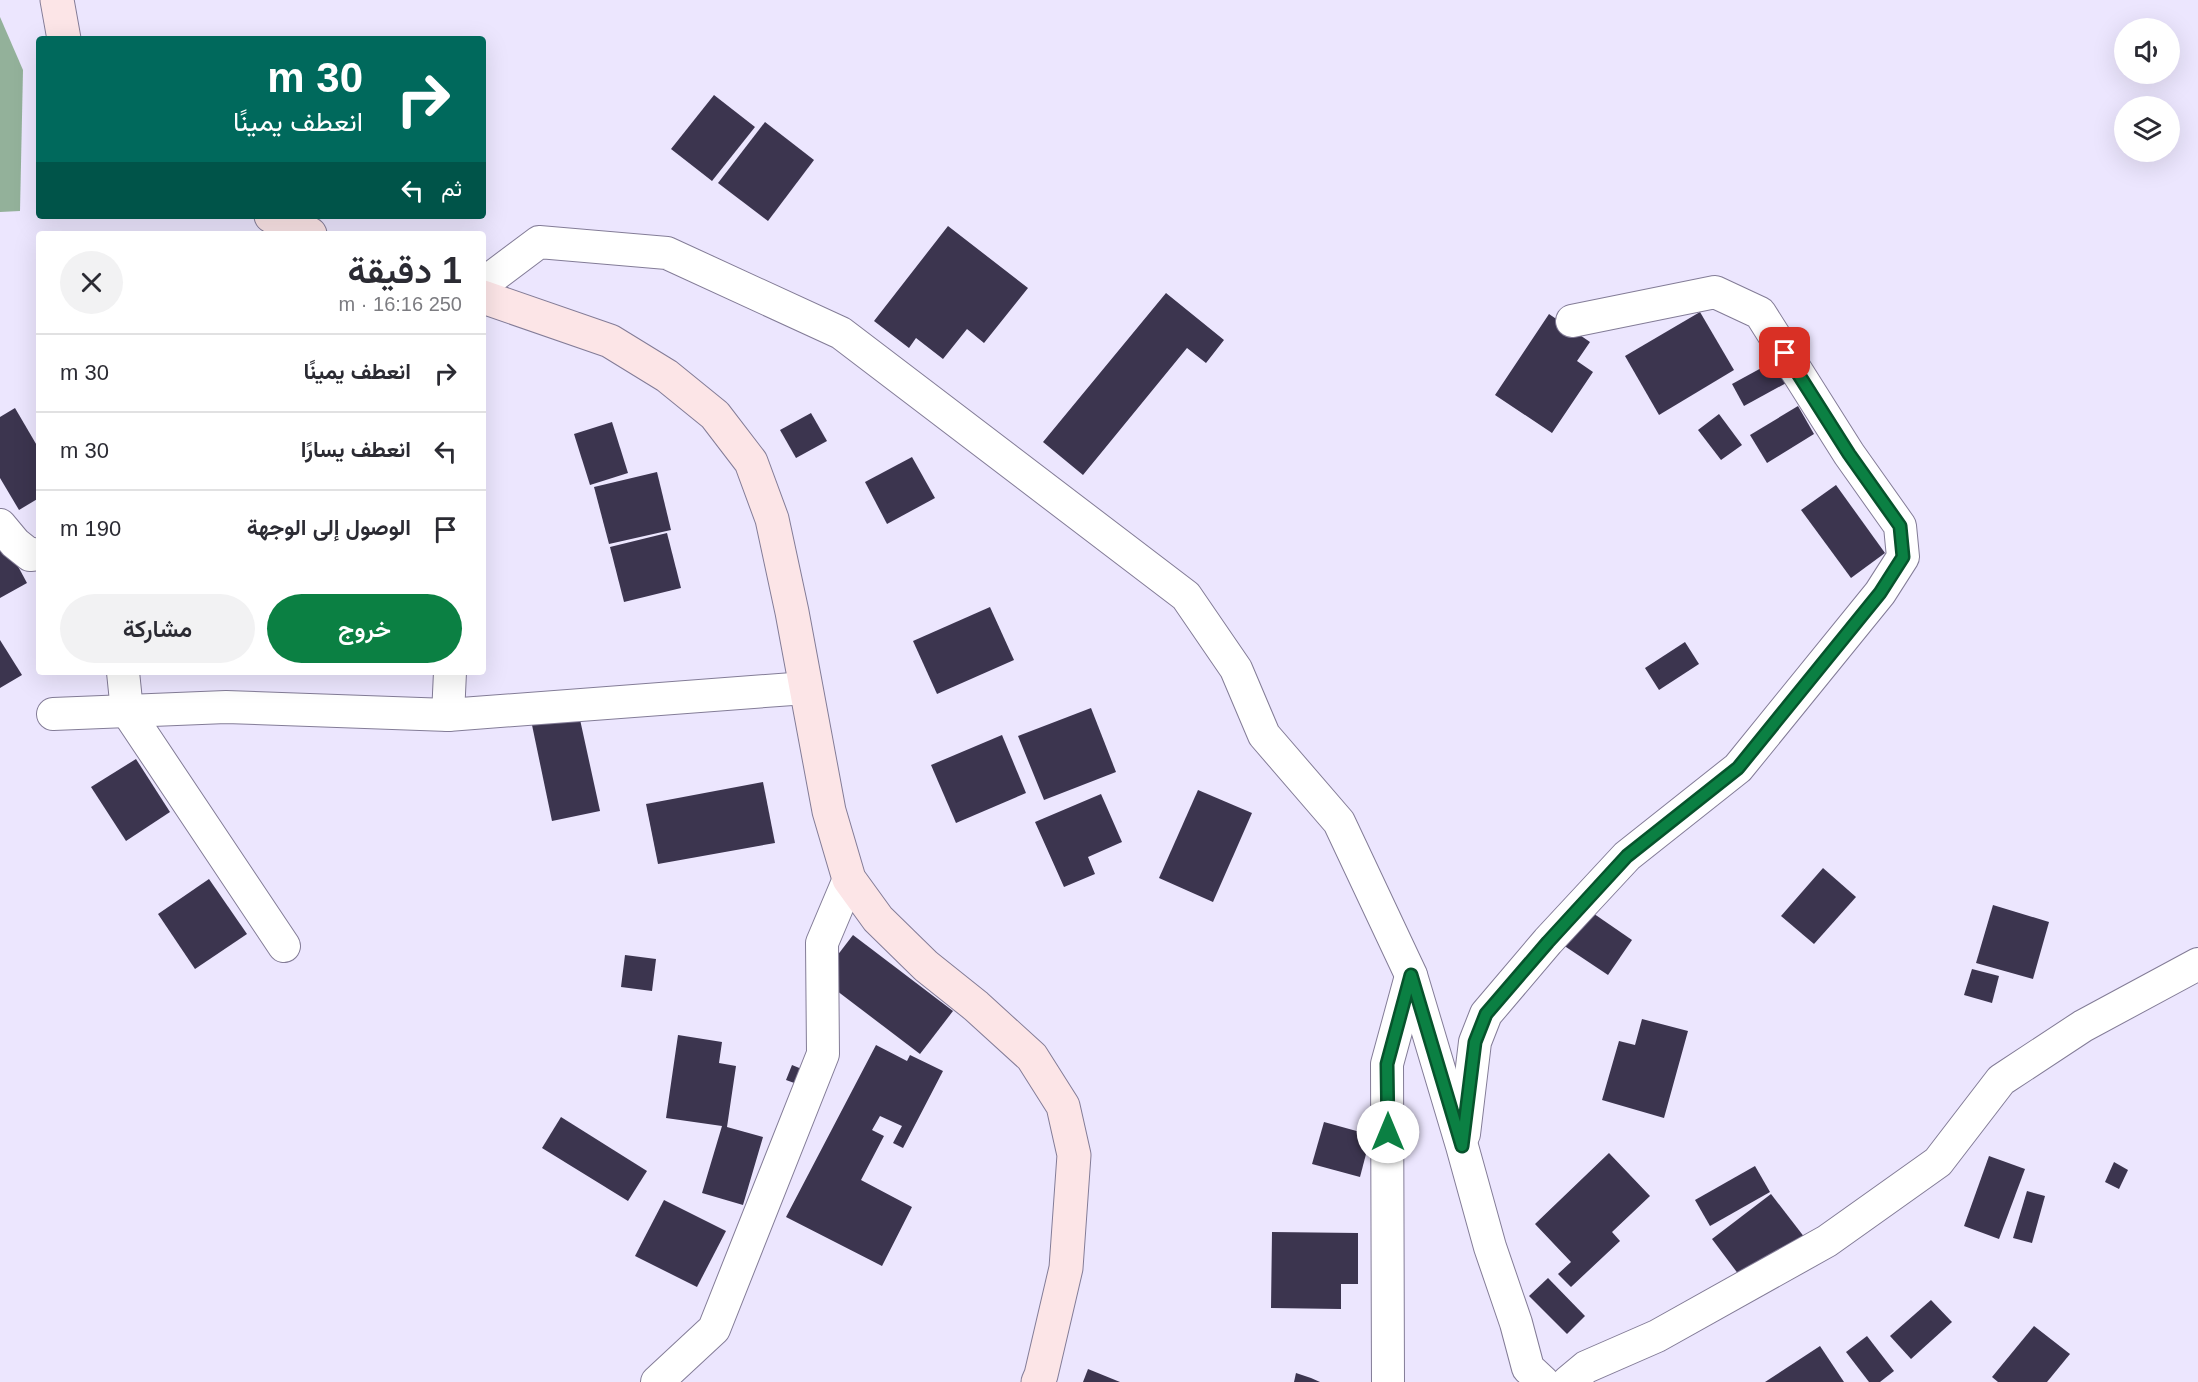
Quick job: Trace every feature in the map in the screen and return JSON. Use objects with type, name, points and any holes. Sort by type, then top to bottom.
[{"type":"main road","points":[[57,0],[63,36]]},
{"type":"main road","points":[[278,219],[304,231]]},
{"type":"main road","points":[[486,298],[610,341],[667,376],[714,415],[751,462],[772,519],[829,811],[849,879],[878,919],[926,966],[976,1006],[1032,1057],[1063,1106],[1074,1155],[1066,1268],[1038,1382]]},
{"type":"street","points":[[486,282],[539,243],[667,253],[841,333],[1186,596],[1236,669],[1264,735],[1339,822],[1411,975],[1490,1247],[1516,1323],[1528,1368],[1543,1382]]},
{"type":"street","points":[[1462,1146],[1475,1042],[1486,1014],[1627,856],[1738,768],[1880,593],[1903,557],[1900,526],[1849,454],[1760,313],[1715,292],[1572,321]]},
{"type":"street","points":[[0,525],[15,543],[30,555],[36,554]]},
{"type":"street","points":[[123,675],[127,711],[284,946]]},
{"type":"street","points":[[448,715],[450,675]]},
{"type":"street","points":[[53,714],[226,707],[448,715],[806,688]]},
{"type":"street","points":[[657,1382],[714,1329],[823,1054],[822,943],[849,879]]},
{"type":"street","points":[[1568,1382],[1586,1367],[1657,1336],[1827,1241],[1938,1162],[2001,1080],[2083,1026],[2198,963]]},
{"type":"street","points":[[1388,1382],[1387,1064],[1411,975]]},
{"type":"green space","points":[[0,17],[23,70],[20,211],[0,212]]},
{"type":"building","points":[[714,95],[755,127],[712,181],[671,149]]},
{"type":"building","points":[[765,122],[814,160],[768,221],[718,183]]},
{"type":"building","points":[[948,226],[1028,288],[984,343],[967,329],[943,359],[916,338],[909,348],[874,321]]},
{"type":"building","points":[[1166,293],[1224,340],[1206,363],[1187,348],[1083,475],[1043,442]]},
{"type":"building","points":[[1700,312],[1734,370],[1659,415],[1625,356]]},
{"type":"building","points":[[1549,314],[1590,342],[1577,361],[1593,372],[1552,433],[1495,395]]},
{"type":"building","points":[[1776,360],[1788,382],[1744,406],[1732,384]]},
{"type":"building","points":[[1798,406],[1814,434],[1767,463],[1750,435]]},
{"type":"building","points":[[15,408],[36,444],[36,500],[19,510],[0,478],[0,417]]},
{"type":"building","points":[[811,413],[827,441],[796,458],[780,430]]},
{"type":"building","points":[[1719,414],[1742,445],[1721,460],[1698,430]]},
{"type":"building","points":[[612,422],[628,473],[590,485],[574,434]]},
{"type":"building","points":[[912,457],[935,498],[887,524],[865,482]]},
{"type":"building","points":[[657,472],[671,530],[609,544],[594,487]]},
{"type":"building","points":[[1836,485],[1885,553],[1851,578],[1801,510]]},
{"type":"building","points":[[0,533],[27,583],[0,598]]},
{"type":"building","points":[[667,533],[681,588],[624,602],[610,547]]},
{"type":"building","points":[[990,607],[1014,660],[937,694],[913,641]]},
{"type":"building","points":[[0,640],[22,675],[0,688]]},
{"type":"building","points":[[1685,642],[1699,664],[1659,690],[1645,668]]},
{"type":"building","points":[[1091,708],[1116,772],[1044,800],[1018,736]]},
{"type":"building","points":[[579,715],[600,811],[552,821],[532,725]]},
{"type":"building","points":[[1002,735],[1026,793],[956,823],[931,765]]},
{"type":"building","points":[[136,759],[170,812],[126,841],[91,787]]},
{"type":"building","points":[[763,782],[775,843],[658,864],[646,804]]},
{"type":"building","points":[[1198,790],[1252,813],[1213,902],[1159,878]]},
{"type":"building","points":[[1101,794],[1122,842],[1088,857],[1095,874],[1064,887],[1035,822]]},
{"type":"building","points":[[1823,868],[1856,897],[1814,944],[1781,916]]},
{"type":"building","points":[[209,879],[247,934],[195,969],[158,914]]},
{"type":"building","points":[[1993,905],[2049,922],[2033,979],[1976,963]]},
{"type":"building","points":[[1587,909],[1632,940],[1608,975],[1563,945]]},
{"type":"building","points":[[853,935],[953,1011],[920,1054],[820,978]]},
{"type":"building","points":[[625,955],[656,959],[652,991],[621,987]]},
{"type":"building","points":[[1972,969],[1999,976],[1992,1003],[1964,995]]},
{"type":"building","points":[[1642,1019],[1688,1031],[1664,1118],[1602,1100],[1619,1041],[1635,1045]]},
{"type":"building","points":[[678,1035],[722,1042],[719,1063],[736,1066],[727,1127],[763,1137],[743,1205],[702,1193],[722,1126],[666,1118]]},
{"type":"building","points":[[876,1045],[907,1061],[910,1055],[943,1071],[903,1148],[893,1143],[902,1126],[880,1116],[872,1130],[884,1136],[861,1180],[912,1207],[882,1266],[786,1217]]},
{"type":"building","points":[[792,1065],[814,1074],[808,1088],[786,1080]]},
{"type":"building","points":[[561,1117],[647,1171],[628,1201],[542,1148]]},
{"type":"building","points":[[1324,1122],[1371,1135],[1360,1177],[1312,1164]]},
{"type":"building","points":[[1609,1153],[1650,1196],[1612,1232],[1620,1241],[1571,1287],[1558,1274],[1571,1262],[1535,1224]]},
{"type":"building","points":[[1989,1156],[2025,1169],[1999,1239],[1964,1226]]},
{"type":"building","points":[[2114,1162],[2128,1170],[2119,1189],[2105,1182]]},
{"type":"building","points":[[1755,1166],[1770,1192],[1710,1226],[1695,1200]]},
{"type":"building","points":[[2027,1191],[2045,1196],[2032,1243],[2013,1238]]},
{"type":"building","points":[[1771,1194],[1805,1238],[1745,1283],[1712,1239]]},
{"type":"building","points":[[664,1200],[726,1231],[697,1287],[635,1256]]},
{"type":"building","points":[[1272,1232],[1358,1233],[1358,1284],[1341,1284],[1341,1309],[1271,1308]]},
{"type":"building","points":[[1548,1278],[1585,1316],[1567,1334],[1529,1296]]},
{"type":"building","points":[[1931,1300],[1952,1322],[1911,1359],[1890,1336]]},
{"type":"building","points":[[2034,1326],[2070,1354],[2047,1382],[1998,1382],[1992,1377]]},
{"type":"building","points":[[1867,1336],[1894,1371],[1880,1382],[1869,1382],[1846,1352]]},
{"type":"building","points":[[1820,1346],[1844,1382],[1765,1382]]},
{"type":"building","points":[[1088,1369],[1120,1382],[1083,1382]]},
{"type":"building","points":[[1296,1373],[1311,1378],[1320,1382],[1294,1382]]},
{"type":"route","points":[[1388,1132],[1387,1064],[1411,975],[1462,1146],[1475,1042],[1486,1014],[1627,856],[1738,768],[1880,593],[1903,557],[1900,526],[1849,454],[1785,353]]}]
